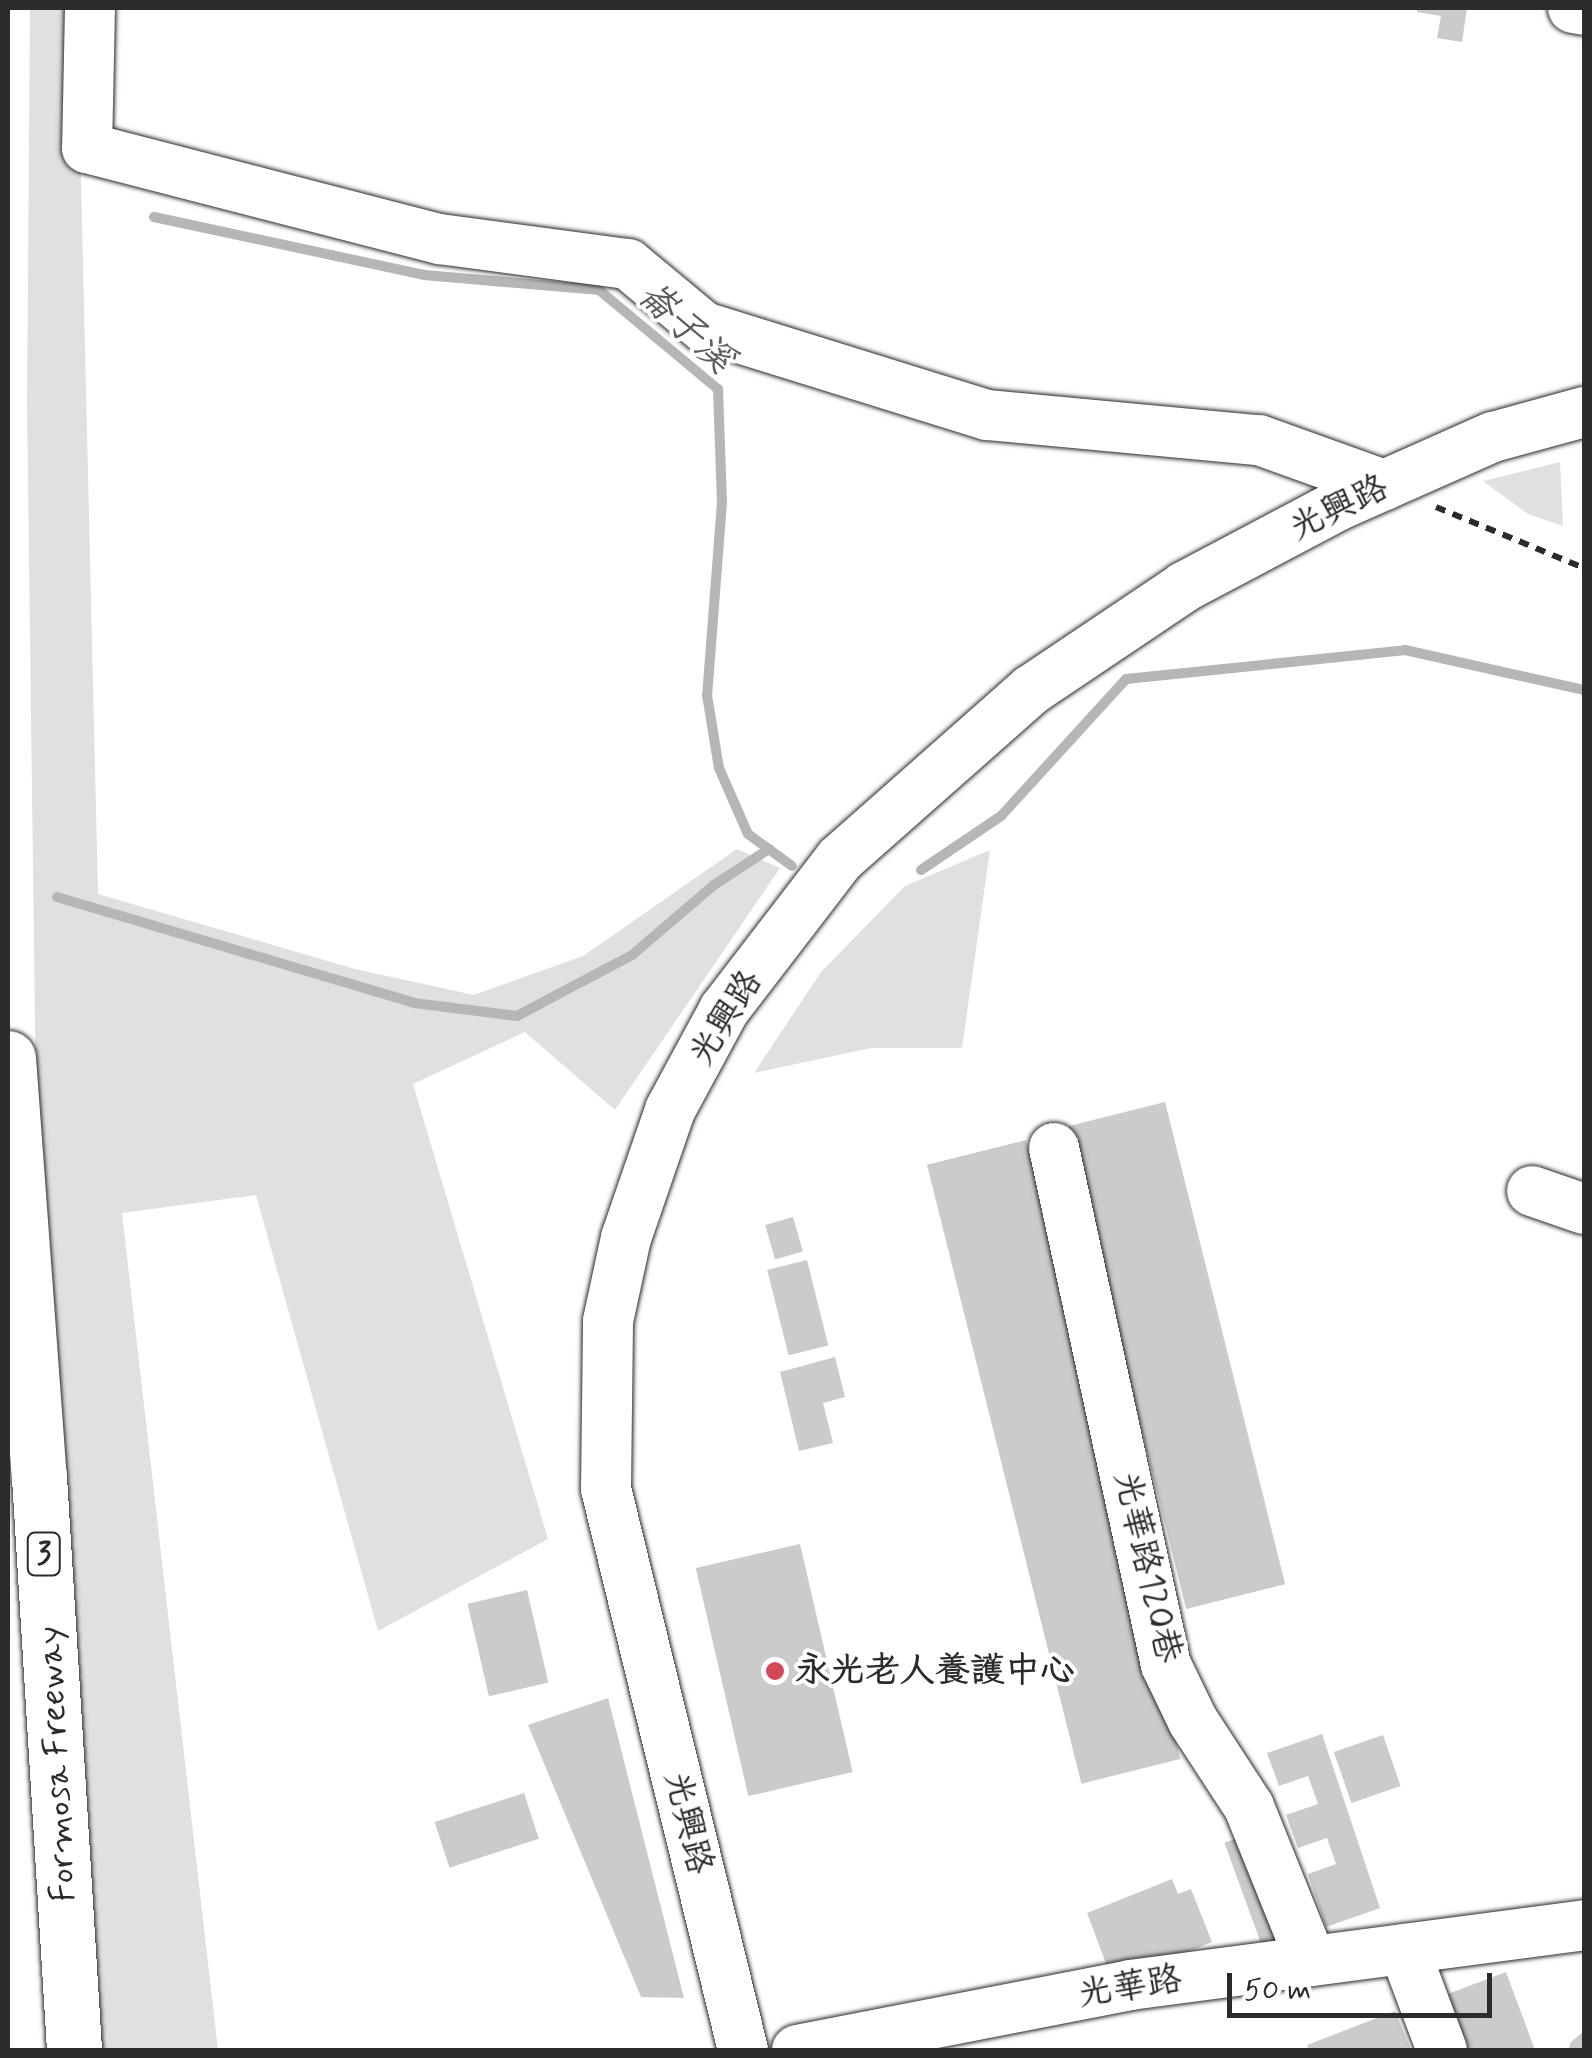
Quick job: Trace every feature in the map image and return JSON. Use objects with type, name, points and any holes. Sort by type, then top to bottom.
[{"type":"highway","name":"Formosa Freeway","points":[[8,1058],[39,1477],[74,2050]]},
{"type":"street","points":[[90,8],[87,148],[440,239],[628,264],[704,327],[987,414],[1259,440],[1384,485]]},
{"type":"street","points":[[1573,8],[1584,10]]},
{"type":"street","name":"光興路","points":[[743,2050],[606,1488],[608,1322],[626,1238],[670,1110],[724,1010],[840,859],[1031,690],[1184,587],[1336,506],[1493,437],[1584,412]]},
{"type":"street","name":"光華路120巷","points":[[1054,1148],[1166,1665],[1193,1721],[1249,1807],[1311,1961]]},
{"type":"street","points":[[1532,1191],[1584,1210]]},
{"type":"street","name":"光華路","points":[[797,2050],[1130,1985],[1584,1925]]},
{"type":"street","points":[[1404,1949],[1442,2050]]},
{"type":"path","points":[[1384,485],[1584,568]]},
{"type":"shaded area","points":[[30,8],[82,8],[81,180],[98,894],[355,969],[474,995],[583,956],[737,849],[780,868],[615,1110],[525,1032],[413,1084],[548,1539],[378,1631],[256,1195],[122,1213],[218,2050],[101,2050],[36,1100],[27,404]]},
{"type":"shaded area","points":[[1560,462],[1563,526],[1528,514],[1483,481]]},
{"type":"shaded area","points":[[990,850],[962,1048],[871,1048],[754,1073],[821,972],[905,886]]},
{"type":"building","points":[[1417,8],[1467,8],[1462,42],[1437,38],[1441,16],[1417,12]]},
{"type":"building","points":[[1165,1102],[1285,1584],[1186,1609],[1066,1127]]},
{"type":"building","points":[[1026,1140],[1180,1759],[1081,1784],[927,1165]]},
{"type":"building","points":[[793,1217],[803,1252],[775,1260],[765,1225]]},
{"type":"building","points":[[807,1260],[828,1345],[789,1355],[767,1270]]},
{"type":"building","points":[[835,1357],[845,1397],[823,1403],[833,1443],[799,1451],[780,1372]]},
{"type":"building","name":"永光老人養護中心","points":[[800,1544],[853,1772],[748,1796],[696,1568]]},
{"type":"building","points":[[527,1590],[548,1683],[489,1696],[468,1604]]},
{"type":"building","points":[[608,1698],[684,1998],[641,1997],[528,1725]]},
{"type":"building","points":[[1322,1734],[1380,1908],[1326,1927],[1308,1874],[1336,1864],[1327,1838],[1298,1848],[1286,1815],[1318,1804],[1308,1776],[1279,1786],[1267,1753]]},
{"type":"building","points":[[1383,1735],[1401,1786],[1351,1803],[1334,1752]]},
{"type":"building","points":[[524,1793],[539,1839],[449,1868],[435,1822]]},
{"type":"building","points":[[1246,1835],[1286,1945],[1264,1953],[1224,1843]]},
{"type":"building","points":[[1172,1879],[1178,1894],[1191,1889],[1212,1942],[1113,1982],[1087,1913]]},
{"type":"building","points":[[1506,1972],[1535,2050],[1466,2050],[1445,1995]]},
{"type":"building","points":[[1395,2011],[1411,2050],[1309,2050],[1307,2045]]},
{"type":"building","points":[[1584,2031],[1584,2050],[1568,2050],[1571,2042]]},
{"type":"waterway","name":"崙子溪","points":[[154,217],[424,275],[599,290],[718,389],[722,502],[707,695],[719,768],[748,834],[792,866]]},
{"type":"waterway","points":[[921,870],[1001,816],[1126,679],[1405,650],[1584,690]]},
{"type":"waterway","name":"崙子溪","points":[[57,897],[414,1003],[517,1016],[632,955],[714,885],[769,849]]},
{"type":"place","name":"永光老人養護中心","points":[[775,1671]]}]
